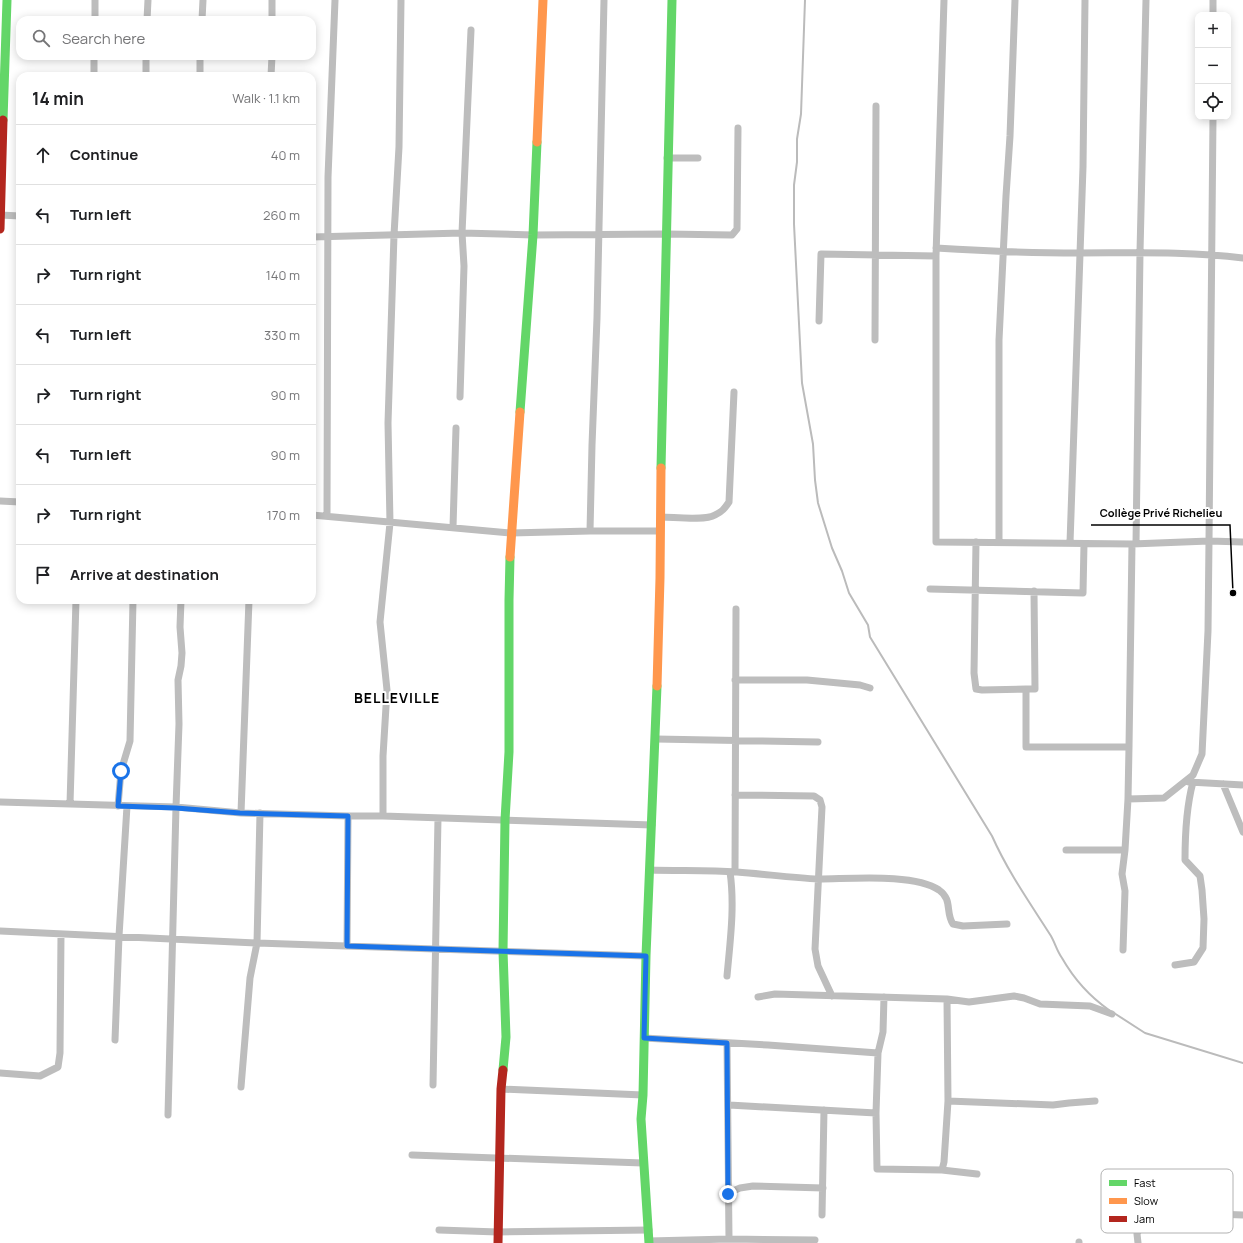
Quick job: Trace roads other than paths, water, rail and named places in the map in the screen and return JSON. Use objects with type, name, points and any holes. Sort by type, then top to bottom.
[{"type":"street","points":[[0,229],[6,0]]},
{"type":"street","points":[[95,0],[95,16]]},
{"type":"street","points":[[147,16],[148,0]]},
{"type":"street","points":[[202,16],[203,0]]},
{"type":"street","points":[[272,0],[272,16]]},
{"type":"street","points":[[327,516],[328,177],[335,0]]},
{"type":"street","points":[[383,816],[383,756],[386,690],[380,622],[390,523],[388,423],[394,235],[399,146],[401,0]]},
{"type":"street","points":[[498,1243],[501,1157],[501,1089],[506,1037],[503,951],[505,820],[509,752],[508,661],[511,533],[533,234],[543,0]]},
{"type":"street","points":[[590,531],[597,318],[604,0]]},
{"type":"street","points":[[672,0],[661,416],[661,517],[656,739],[649,870],[643,1095],[641,1119],[649,1242],[729,1239],[815,1240]]},
{"type":"street","points":[[944,0],[936,252],[936,542],[1084,544],[1209,541],[1243,542]]},
{"type":"street","points":[[999,542],[999,340],[1010,136],[1015,0]]},
{"type":"street","points":[[1070,543],[1083,156],[1085,0]]},
{"type":"street","points":[[1123,950],[1125,891],[1122,874],[1128,799],[1146,0]]},
{"type":"street","points":[[1213,0],[1213,12]]},
{"type":"street","points":[[460,397],[464,274],[462,233],[471,30]]},
{"type":"street","points":[[94,60],[94,72]]},
{"type":"street","points":[[146,60],[146,72]]},
{"type":"street","points":[[200,60],[200,72]]},
{"type":"street","points":[[271,72],[272,60]]},
{"type":"street","points":[[875,340],[876,106]]},
{"type":"street","points":[[1176,966],[1194,962],[1203,948],[1204,919],[1200,876],[1185,860],[1185,829],[1189,782],[1202,754],[1208,631],[1213,254],[1213,120]]},
{"type":"street","points":[[316,237],[462,233],[732,235],[737,230],[738,128]]},
{"type":"street","points":[[667,158],[698,158]]},
{"type":"street","points":[[0,214],[16,216]]},
{"type":"street","points":[[819,321],[821,254],[936,252],[1140,252],[1213,254],[1243,258]]},
{"type":"street","points":[[661,517],[706,518],[714,516],[723,510],[729,502],[734,392]]},
{"type":"street","points":[[453,527],[456,428]]},
{"type":"street","points":[[0,501],[16,502]]},
{"type":"street","points":[[316,515],[511,533],[660,531]]},
{"type":"street","points":[[976,542],[974,673],[976,689],[1035,689],[1034,591]]},
{"type":"street","points":[[930,589],[1083,592],[1084,544]]},
{"type":"street","points":[[70,804],[76,604]]},
{"type":"street","points":[[118,806],[121,771],[130,741],[133,604]]},
{"type":"street","points":[[168,1115],[179,724],[178,680],[182,653],[180,626],[181,604]]},
{"type":"street","points":[[240,813],[249,604]]},
{"type":"street","points":[[727,976],[731,923],[735,795],[736,609]]},
{"type":"street","points":[[735,680],[807,680],[860,685],[870,688]]},
{"type":"street","points":[[1026,689],[1026,746],[1129,746]]},
{"type":"street","points":[[656,739],[818,742]]},
{"type":"street","points":[[1128,799],[1164,798],[1189,782],[1243,785]]},
{"type":"street","points":[[1223,784],[1243,832]]},
{"type":"street","points":[[735,795],[814,796],[820,800],[822,807],[815,949],[818,966],[832,996]]},
{"type":"street","points":[[0,802],[176,808],[240,813],[652,825]]},
{"type":"street","points":[[115,1040],[119,936],[127,806]]},
{"type":"street","points":[[241,1088],[250,978],[257,943],[260,813]]},
{"type":"street","points":[[347,946],[348,816]]},
{"type":"street","points":[[433,1085],[438,818]]},
{"type":"street","points":[[1066,850],[1125,850]]},
{"type":"street","points":[[649,870],[733,872],[818,879],[892,879],[918,882],[938,889],[946,896],[949,918],[953,924],[962,926],[1007,924]]},
{"type":"street","points":[[0,931],[257,943],[646,956]]},
{"type":"street","points":[[0,1073],[40,1076],[58,1067],[60,1053],[61,934]]},
{"type":"street","points":[[758,997],[775,994],[947,999],[968,1002],[1014,996],[1040,1004],[1090,1006],[1112,1014]]},
{"type":"street","points":[[884,997],[883,1032],[878,1053],[876,1113],[878,1170],[942,1170],[977,1174]]},
{"type":"street","points":[[942,1170],[944,1162],[948,1100],[947,999]]},
{"type":"street","points":[[644,1038],[878,1053]]},
{"type":"street","points":[[727,1043],[729,1105],[729,1239]]},
{"type":"street","points":[[501,1089],[643,1095]]},
{"type":"street","points":[[948,1100],[1053,1106],[1095,1101]]},
{"type":"street","points":[[729,1105],[876,1113]]},
{"type":"street","points":[[822,1215],[824,1110]]},
{"type":"street","points":[[412,1155],[643,1163]]},
{"type":"street","points":[[728,1194],[740,1188],[753,1186],[823,1188]]},
{"type":"street","points":[[1233,1215],[1243,1215]]},
{"type":"street","points":[[439,1230],[498,1232],[649,1230]]},
{"type":"street","points":[[1137,1233],[1138,1243]]},
{"type":"waterway","points":[[805,0],[801,114],[797,139],[797,162],[794,185],[794,224],[802,383],[813,444],[818,503],[832,548],[842,571],[849,593],[868,625],[870,637],[992,836],[1012,875],[1051,936],[1067,966],[1089,993],[1109,1010]]},
{"type":"waterway","points":[[1114,1013],[1145,1033],[1243,1063]]},
{"type":"place","name":"Collège Privé Richelieu","points":[[1233,593]]},
{"type":"district","name":"BELLEVILLE","points":[[397,697]]}]
